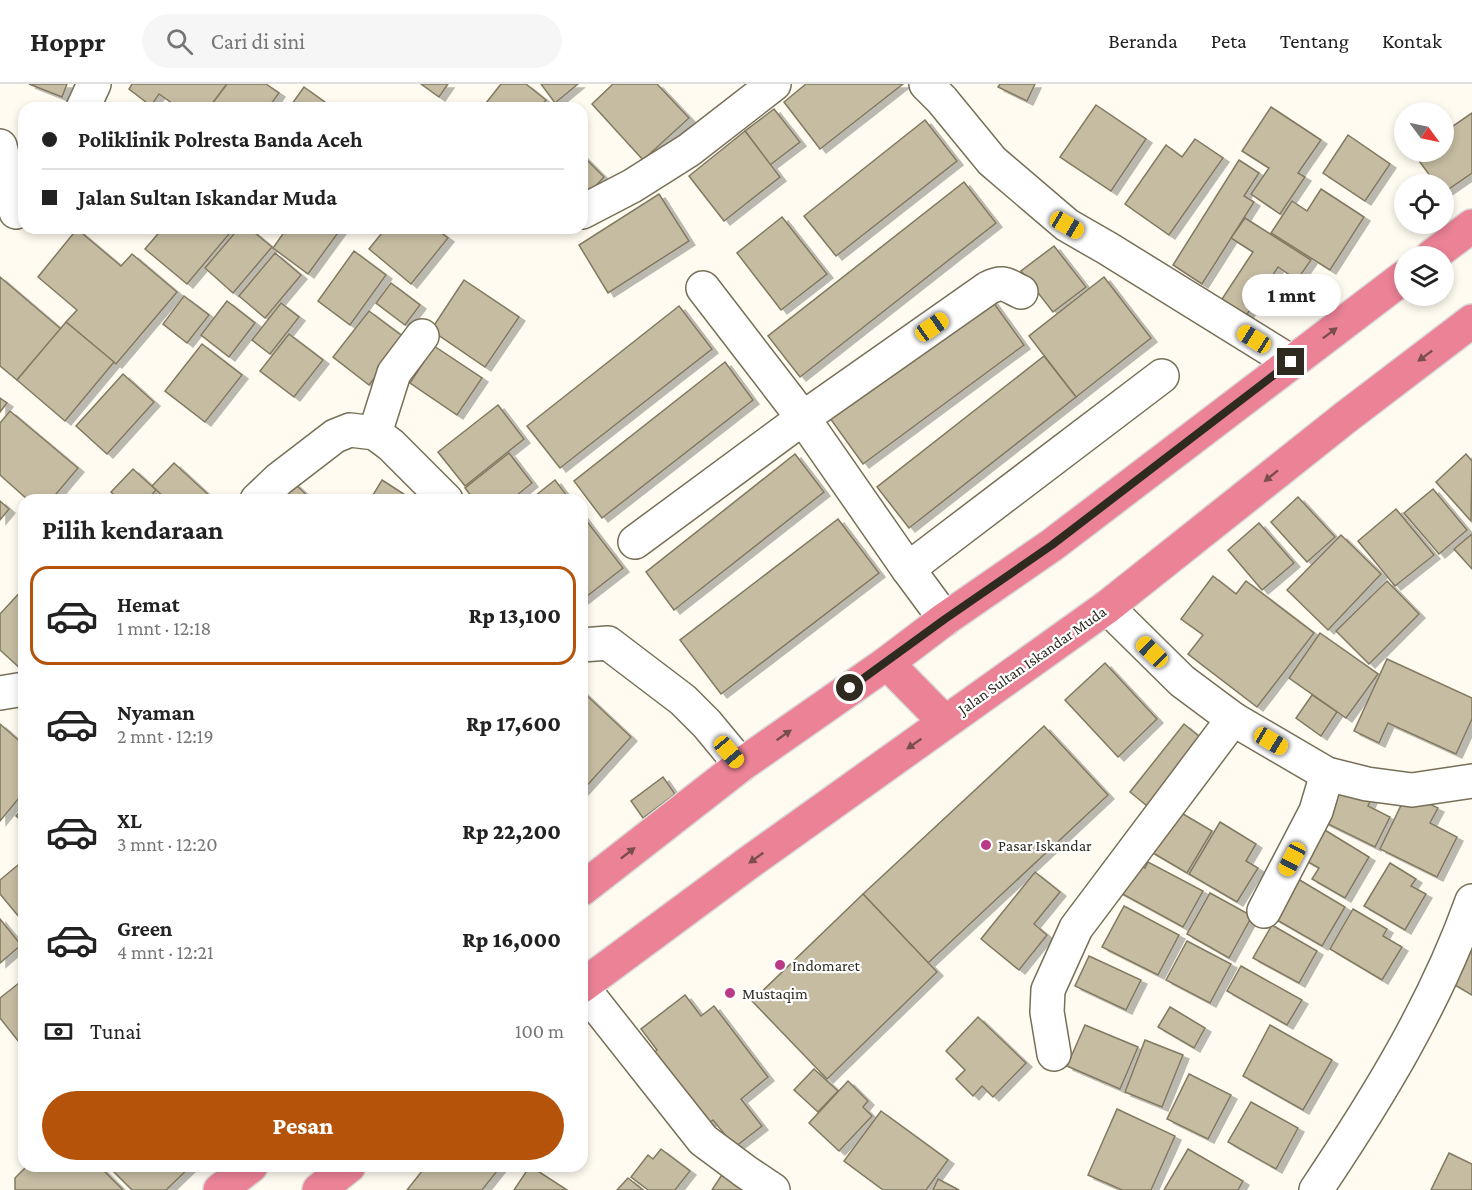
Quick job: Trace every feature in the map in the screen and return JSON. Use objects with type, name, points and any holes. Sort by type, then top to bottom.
[{"type":"highway","points":[[1445,246],[1472,226]]},
{"type":"highway","points":[[588,884],[741,765],[1052,545],[1394,285]]},
{"type":"highway","name":"Jalan Sultan Iskandar Muda","points":[[588,982],[751,861],[1107,608],[1346,417],[1472,321]]},
{"type":"highway","points":[[887,663],[945,722]]},
{"type":"highway","points":[[220,1190],[243,1172]]},
{"type":"highway","points":[[319,1190],[342,1172]]},
{"type":"street","points":[[86,102],[94,84]]},
{"type":"street","points":[[588,209],[632,186],[689,150],[774,84]]},
{"type":"street","points":[[926,84],[992,161],[1067,225],[1291,362]]},
{"type":"street","points":[[0,146],[13,215]]},
{"type":"street","points":[[635,542],[803,418],[988,288],[1002,283],[1022,292]]},
{"type":"street","points":[[703,288],[803,418],[945,619]]},
{"type":"street","points":[[375,433],[394,373],[422,336]]},
{"type":"street","points":[[908,569],[1162,375]]},
{"type":"street","points":[[264,494],[279,479],[335,436],[350,430],[375,433],[391,445],[440,494]]},
{"type":"street","points":[[1107,608],[1182,681],[1233,719],[1327,774],[1367,784],[1412,790],[1472,782]]},
{"type":"street","points":[[588,645],[608,643],[683,700],[741,765]]},
{"type":"street","points":[[0,693],[18,690]]},
{"type":"street","points":[[1054,1054],[1047,1011],[1048,990],[1076,928],[1233,719]]},
{"type":"street","points":[[1264,911],[1316,811],[1327,774]]},
{"type":"street","points":[[1316,1190],[1401,1054],[1469,922]]},
{"type":"street","points":[[588,994],[703,1140],[773,1190]]},
{"type":"building","points":[[29,84],[67,84],[62,97]]},
{"type":"building","points":[[132,84],[227,84],[214,102],[170,102],[159,94],[154,102],[146,102],[129,89]]},
{"type":"building","points":[[227,84],[266,84],[279,93],[272,102],[214,102]]},
{"type":"building","points":[[421,84],[448,84],[439,97]]},
{"type":"building","points":[[501,84],[526,84],[546,100],[544,102],[487,102]]},
{"type":"building","points":[[541,84],[578,84],[556,102]]},
{"type":"building","points":[[613,84],[657,84],[689,118],[643,160],[592,104]]},
{"type":"building","points":[[806,84],[903,84],[820,149],[784,102]]},
{"type":"building","points":[[1000,84],[1035,84],[1027,101],[998,87]]},
{"type":"building","points":[[304,87],[325,102],[293,102]]},
{"type":"building","points":[[1096,105],[1146,139],[1111,191],[1060,157]]},
{"type":"building","points":[[1271,107],[1321,140],[1298,173],[1305,177],[1280,214],[1251,194],[1269,168],[1242,151]]},
{"type":"building","points":[[774,109],[800,142],[770,165],[745,131]]},
{"type":"building","points":[[1472,113],[1472,173],[1454,185],[1454,174],[1429,174],[1420,162],[1454,162],[1454,125]]},
{"type":"building","points":[[925,120],[957,161],[836,256],[804,216]]},
{"type":"building","points":[[745,131],[780,177],[724,221],[689,176]]},
{"type":"building","points":[[1348,135],[1390,164],[1365,201],[1323,173]]},
{"type":"building","points":[[1195,139],[1223,158],[1169,235],[1125,204],[1166,145],[1182,157]]},
{"type":"building","points":[[1239,160],[1259,173],[1244,196],[1254,202],[1202,284],[1173,265]]},
{"type":"building","points":[[588,161],[604,177],[588,194]]},
{"type":"building","points":[[964,182],[996,223],[800,377],[768,336]]},
{"type":"building","points":[[1321,189],[1364,217],[1330,270],[1271,233],[1292,201],[1307,211]]},
{"type":"building","points":[[659,194],[689,241],[608,293],[579,245]]},
{"type":"building","points":[[782,217],[827,274],[781,310],[737,253]]},
{"type":"building","points":[[1245,218],[1311,260],[1297,280],[1278,267],[1246,316],[1222,299],[1253,252],[1231,238]]},
{"type":"building","points":[[73,234],[83,234],[121,266],[132,254],[177,292],[116,364],[66,322],[77,310],[38,277]]},
{"type":"building","points":[[158,234],[229,234],[187,284],[145,249]]},
{"type":"building","points":[[234,234],[256,234],[272,247],[233,293],[205,268]]},
{"type":"building","points":[[283,234],[337,234],[308,274],[273,248]]},
{"type":"building","points":[[381,234],[443,234],[448,238],[411,284],[369,249]]},
{"type":"building","points":[[1054,246],[1086,287],[1053,312],[1021,271]]},
{"type":"building","points":[[354,251],[386,275],[350,325],[318,301]]},
{"type":"building","points":[[275,253],[301,275],[265,318],[239,296]]},
{"type":"building","points":[[0,277],[61,329],[17,380],[0,366]]},
{"type":"building","points":[[1104,277],[1151,338],[1076,397],[1029,336]]},
{"type":"building","points":[[464,280],[519,317],[485,367],[431,330]]},
{"type":"building","points":[[391,283],[420,305],[405,325],[376,303]]},
{"type":"building","points":[[988,295],[1024,345],[863,464],[827,414]]},
{"type":"building","points":[[184,296],[209,315],[187,343],[163,324]]},
{"type":"building","points":[[227,301],[255,323],[229,357],[201,335]]},
{"type":"building","points":[[281,303],[299,317],[270,354],[252,340]]},
{"type":"building","points":[[679,306],[712,349],[560,468],[527,426]]},
{"type":"building","points":[[369,311],[405,338],[369,385],[333,357]]},
{"type":"building","points":[[66,322],[114,362],[65,421],[17,380]]},
{"type":"building","points":[[289,334],[323,360],[294,397],[260,371]]},
{"type":"building","points":[[202,344],[242,375],[205,422],[165,391]]},
{"type":"building","points":[[434,346],[482,378],[457,415],[410,383]]},
{"type":"building","points":[[1044,356],[1076,397],[909,528],[877,487]]},
{"type":"building","points":[[725,362],[753,400],[602,518],[588,500],[588,494],[584,494],[574,481]]},
{"type":"building","points":[[123,374],[154,402],[107,454],[76,426]]},
{"type":"building","points":[[0,398],[7,403],[0,412]]},
{"type":"building","points":[[498,405],[524,439],[465,486],[438,452]]},
{"type":"building","points":[[10,411],[78,468],[56,494],[21,494],[0,475],[0,423]]},
{"type":"building","points":[[509,453],[532,483],[518,494],[470,494],[465,488]]},
{"type":"building","points":[[795,454],[824,492],[674,610],[646,572]]},
{"type":"building","points":[[1466,454],[1472,461],[1471,521],[1436,482]]},
{"type":"building","points":[[174,463],[208,494],[161,494],[152,486]]},
{"type":"building","points":[[133,469],[156,490],[152,494],[113,494],[111,492]]},
{"type":"building","points":[[382,480],[404,494],[374,494]]},
{"type":"building","points":[[555,480],[566,494],[538,494]]},
{"type":"building","points":[[294,483],[306,494],[284,494]]},
{"type":"building","points":[[1433,489],[1467,530],[1439,554],[1404,513]]},
{"type":"building","points":[[1298,497],[1335,537],[1307,562],[1271,522]]},
{"type":"building","points":[[0,501],[9,509],[0,520]]},
{"type":"building","points":[[1396,509],[1434,555],[1395,586],[1358,541]]},
{"type":"building","points":[[838,519],[879,573],[721,694],[680,640]]},
{"type":"building","points":[[588,523],[623,568],[588,595]]},
{"type":"building","points":[[1259,523],[1294,563],[1262,590],[1228,550]]},
{"type":"building","points":[[1472,534],[1472,569],[1454,549]]},
{"type":"building","points":[[1341,535],[1381,574],[1328,630],[1287,590]]},
{"type":"building","points":[[1213,576],[1236,594],[1246,581],[1314,633],[1257,707],[1188,654],[1203,635],[1181,619]]},
{"type":"building","points":[[1387,581],[1419,614],[1369,664],[1336,631]]},
{"type":"building","points":[[18,594],[18,666],[0,650],[0,614]]},
{"type":"building","points":[[1320,633],[1378,674],[1346,718],[1289,678]]},
{"type":"building","points":[[1387,659],[1472,698],[1472,719],[1456,754],[1388,723],[1379,743],[1354,731]]},
{"type":"building","points":[[1105,663],[1157,719],[1118,757],[1065,700]]},
{"type":"building","points":[[1312,695],[1337,712],[1321,736],[1296,718]]},
{"type":"building","points":[[588,697],[631,737],[588,784]]},
{"type":"building","points":[[0,724],[18,740],[18,799],[0,821]]},
{"type":"building","points":[[1184,724],[1206,742],[1152,810],[1130,792]]},
{"type":"building","name":"Pasar Iskandar","points":[[1044,726],[1108,795],[928,963],[863,894]]},
{"type":"building","points":[[663,777],[675,794],[643,818],[631,801]]},
{"type":"building","points":[[1340,779],[1373,795],[1368,806],[1390,817],[1375,847],[1320,820]]},
{"type":"building","points":[[1407,793],[1438,808],[1430,823],[1457,837],[1437,877],[1380,849]]},
{"type":"building","points":[[1173,808],[1212,831],[1187,873],[1148,850]]},
{"type":"building","points":[[1220,822],[1256,844],[1246,861],[1258,868],[1237,902],[1189,874]]},
{"type":"building","points":[[1315,824],[1369,857],[1345,898],[1312,879],[1319,868],[1296,855]]},
{"type":"building","points":[[1133,861],[1145,868],[1148,862],[1203,891],[1183,927],[1117,891]]},
{"type":"building","points":[[1390,863],[1416,879],[1411,886],[1426,894],[1405,930],[1364,906]]},
{"type":"building","points":[[18,865],[18,916],[0,894],[0,880]]},
{"type":"building","points":[[1035,872],[1060,892],[1034,924],[1047,935],[1019,970],[981,939]]},
{"type":"building","points":[[1293,876],[1345,907],[1322,946],[1270,916]]},
{"type":"building","points":[[1210,893],[1252,916],[1229,958],[1187,934]]},
{"type":"building","points":[[863,894],[937,972],[827,1079],[752,1001]]},
{"type":"building","points":[[1124,906],[1179,935],[1158,975],[1102,947]]},
{"type":"building","points":[[1353,909],[1387,929],[1383,936],[1402,947],[1382,980],[1330,949]]},
{"type":"building","points":[[0,919],[18,941],[18,948],[0,963]]},
{"type":"building","points":[[1272,925],[1317,951],[1299,983],[1253,958]]},
{"type":"building","points":[[1187,941],[1231,964],[1210,1003],[1166,980]]},
{"type":"building","points":[[1472,947],[1472,995],[1450,982]]},
{"type":"building","points":[[1089,956],[1141,980],[1126,1010],[1075,986]]},
{"type":"building","points":[[1241,966],[1302,1000],[1287,1025],[1227,991]]},
{"type":"building","points":[[18,984],[18,1041],[0,1018],[0,998]]},
{"type":"building","points":[[685,995],[701,1016],[714,1006],[768,1077],[741,1099],[762,1126],[735,1147],[713,1120],[700,1131],[645,1060],[657,1050],[641,1029]]},
{"type":"building","points":[[1170,1007],[1205,1028],[1194,1048],[1158,1027]]},
{"type":"building","points":[[978,1017],[1026,1063],[993,1097],[982,1086],[973,1096],[956,1079],[965,1070],[946,1051]]},
{"type":"building","points":[[1085,1025],[1138,1047],[1120,1089],[1067,1066]]},
{"type":"building","points":[[1270,1025],[1332,1060],[1303,1110],[1243,1076]]},
{"type":"building","points":[[1145,1040],[1183,1055],[1162,1107],[1125,1092]]},
{"type":"building","points":[[814,1069],[838,1091],[818,1112],[794,1090]]},
{"type":"building","points":[[1189,1074],[1231,1095],[1208,1139],[1167,1119]]},
{"type":"building","points":[[848,1081],[868,1101],[863,1107],[872,1116],[839,1151],[809,1123]]},
{"type":"building","points":[[1251,1102],[1298,1128],[1276,1169],[1228,1142]]},
{"type":"building","points":[[1117,1109],[1175,1136],[1151,1190],[1122,1190],[1088,1175]]},
{"type":"building","points":[[881,1111],[948,1160],[926,1190],[883,1190],[844,1161]]},
{"type":"building","points":[[661,1149],[690,1171],[675,1190],[648,1190],[631,1177],[648,1155],[653,1159]]},
{"type":"building","points":[[1188,1149],[1243,1181],[1238,1190],[1164,1190]]},
{"type":"building","points":[[1449,1153],[1472,1164],[1472,1190],[1431,1190]]},
{"type":"building","points":[[21,1172],[105,1172],[123,1190],[15,1190],[15,1178]]},
{"type":"building","points":[[114,1172],[185,1172],[166,1190],[132,1190]]},
{"type":"building","points":[[421,1172],[496,1172],[482,1190],[407,1190]]},
{"type":"building","points":[[526,1172],[539,1172],[567,1190],[514,1190]]},
{"type":"building","points":[[723,1173],[750,1190],[712,1190]]},
{"type":"building","points":[[628,1178],[643,1190],[617,1190]]},
{"type":"building","points":[[938,1179],[959,1190],[933,1190]]},
{"type":"place","name":"Pasar Iskandar","points":[[986,845]]},
{"type":"place","name":"Indomaret","points":[[780,965]]},
{"type":"place","name":"Mustaqim","points":[[730,993]]},
{"type":"route","points":[[850,688],[1052,545],[1291,362]]}]
